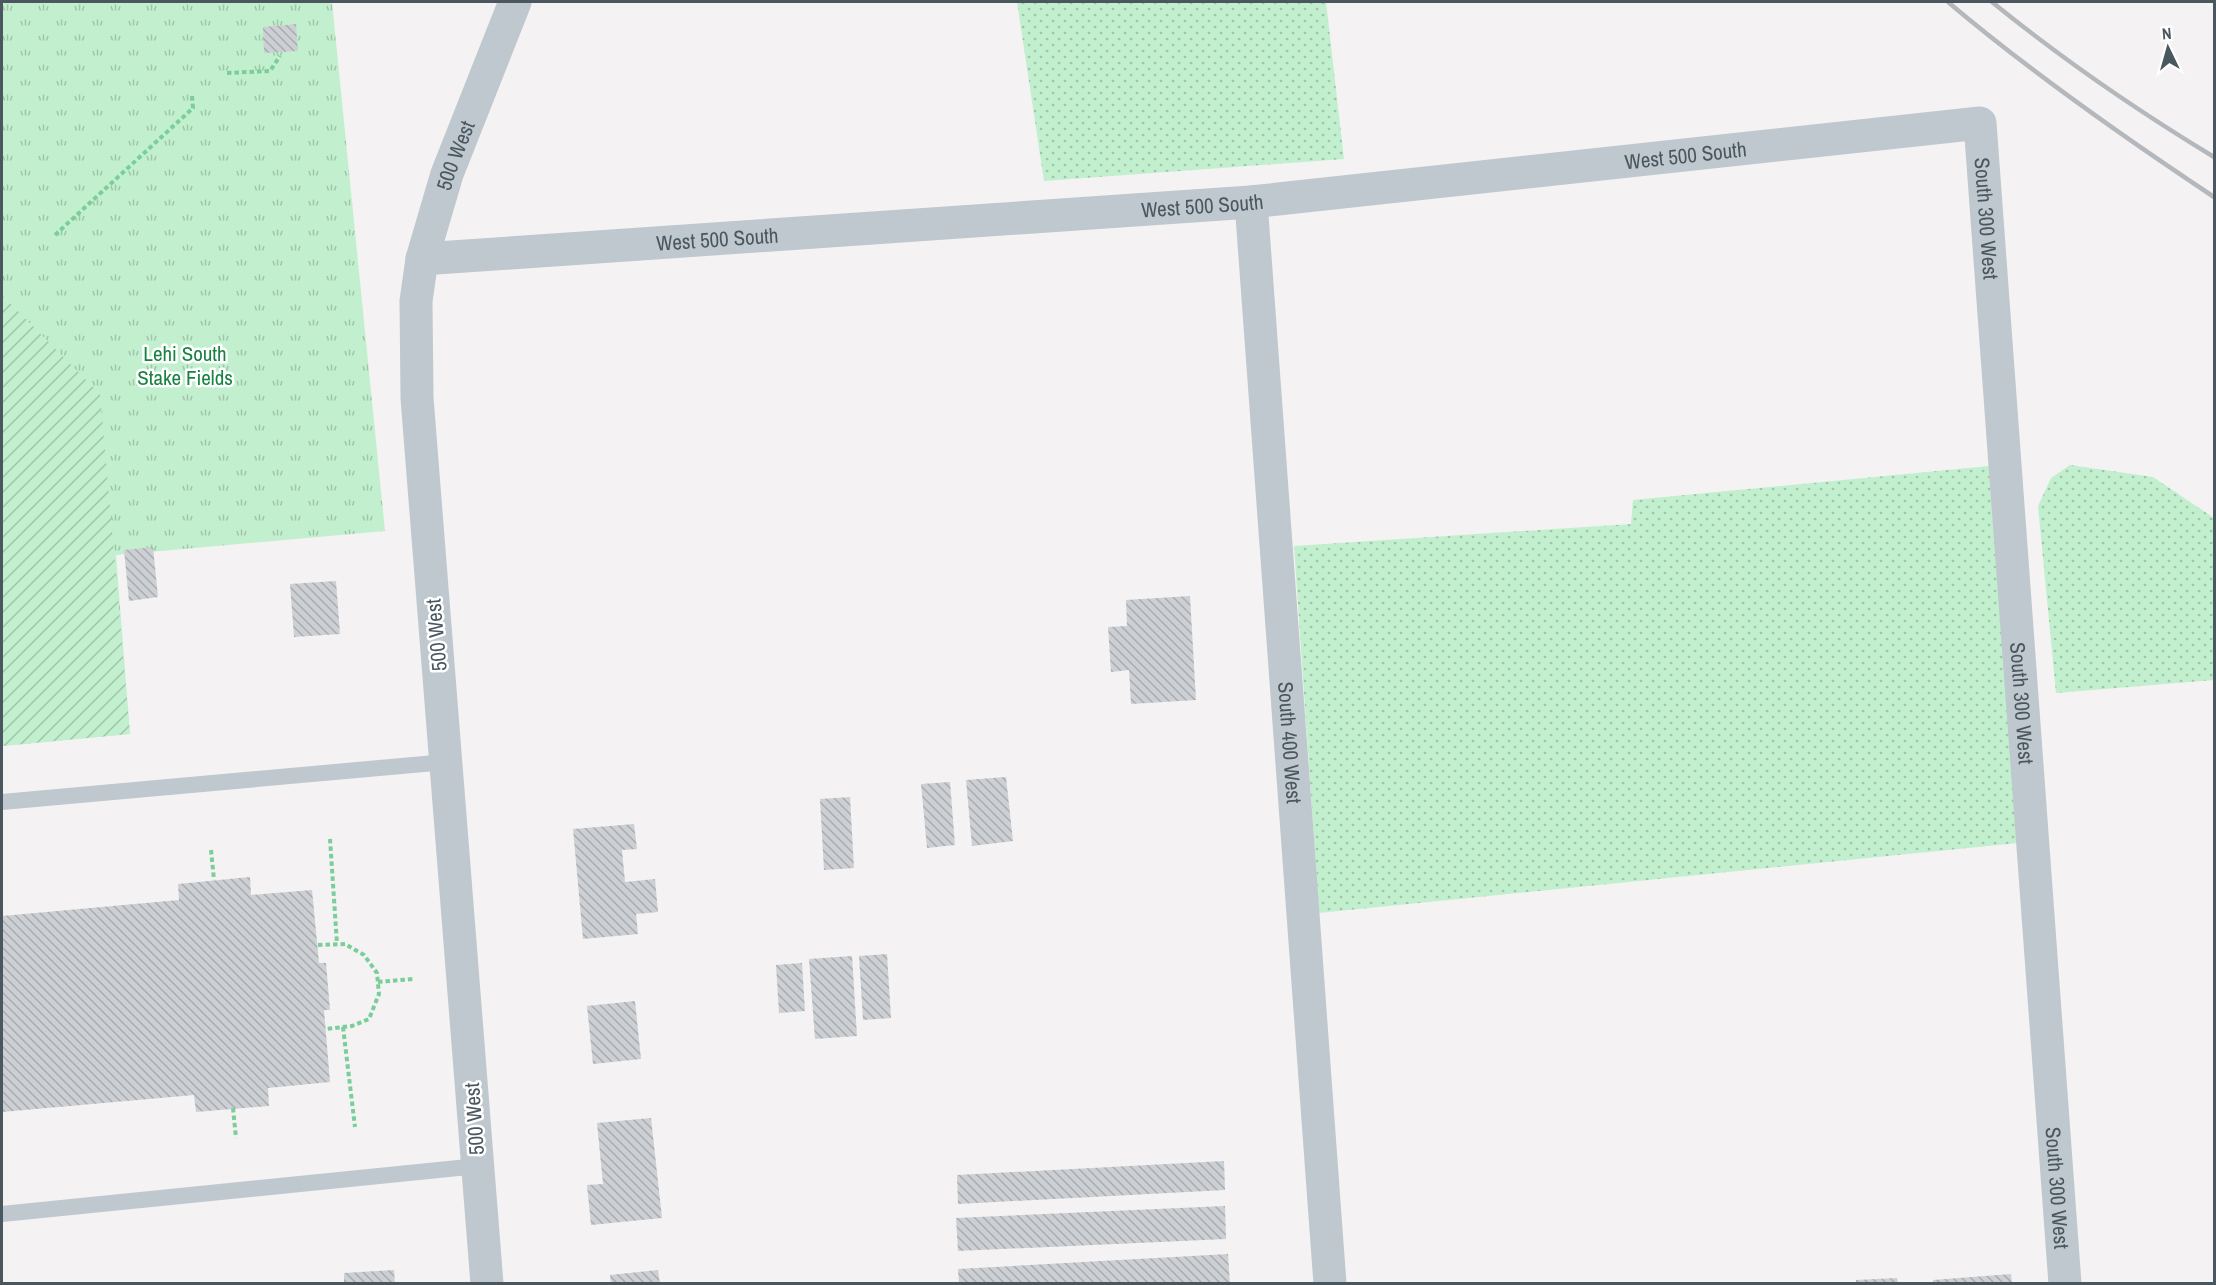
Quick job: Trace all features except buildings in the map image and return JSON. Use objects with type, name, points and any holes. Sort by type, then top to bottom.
[{"type":"street","name":"500 West","points":[[487,1284],[417,398],[416,301],[422,259],[447,174],[514,2]]},
{"type":"street","name":"West 500 South","points":[[422,259],[1251,202],[1980,123]]},
{"type":"street","name":"South 300 West","points":[[1980,123],[2065,1284]]},
{"type":"street","name":"South 400 West","points":[[1251,202],[1330,1284]]},
{"type":"lane","points":[[2,802],[446,762]]},
{"type":"lane","points":[[2,1214],[478,1166]]},
{"type":"path","points":[[227,73],[270,71],[280,56]]},
{"type":"path","points":[[55,235],[193,108],[192,96]]},
{"type":"path","points":[[330,839],[338,944]]},
{"type":"path","points":[[211,850],[214,880]]},
{"type":"path","points":[[318,945],[345,944],[364,955],[377,973],[378,982],[379,994],[369,1019],[352,1026],[326,1029]]},
{"type":"path","points":[[378,982],[413,979]]},
{"type":"path","points":[[343,1027],[355,1127]]},
{"type":"path","points":[[233,1108],[236,1138]]},
{"type":"green space","name":"Lehi South Stake Fields","points":[[2,2],[332,2],[385,531],[116,555],[130,734],[2,746]]},
{"type":"green space","points":[[1017,2],[1326,2],[1344,159],[1044,181]]},
{"type":"green space","points":[[2,295],[100,394],[130,734],[2,746]]},
{"type":"green space","points":[[2070,465],[2153,477],[2214,518],[2214,680],[2056,693],[2038,506],[2051,478]]},
{"type":"green space","points":[[1989,466],[2018,843],[1319,913],[1294,546],[1631,524],[1633,500]]},
{"type":"railway","points":[[1948,2],[2078,103],[2214,197]]},
{"type":"railway","points":[[1992,2],[2100,83],[2214,157]]}]
